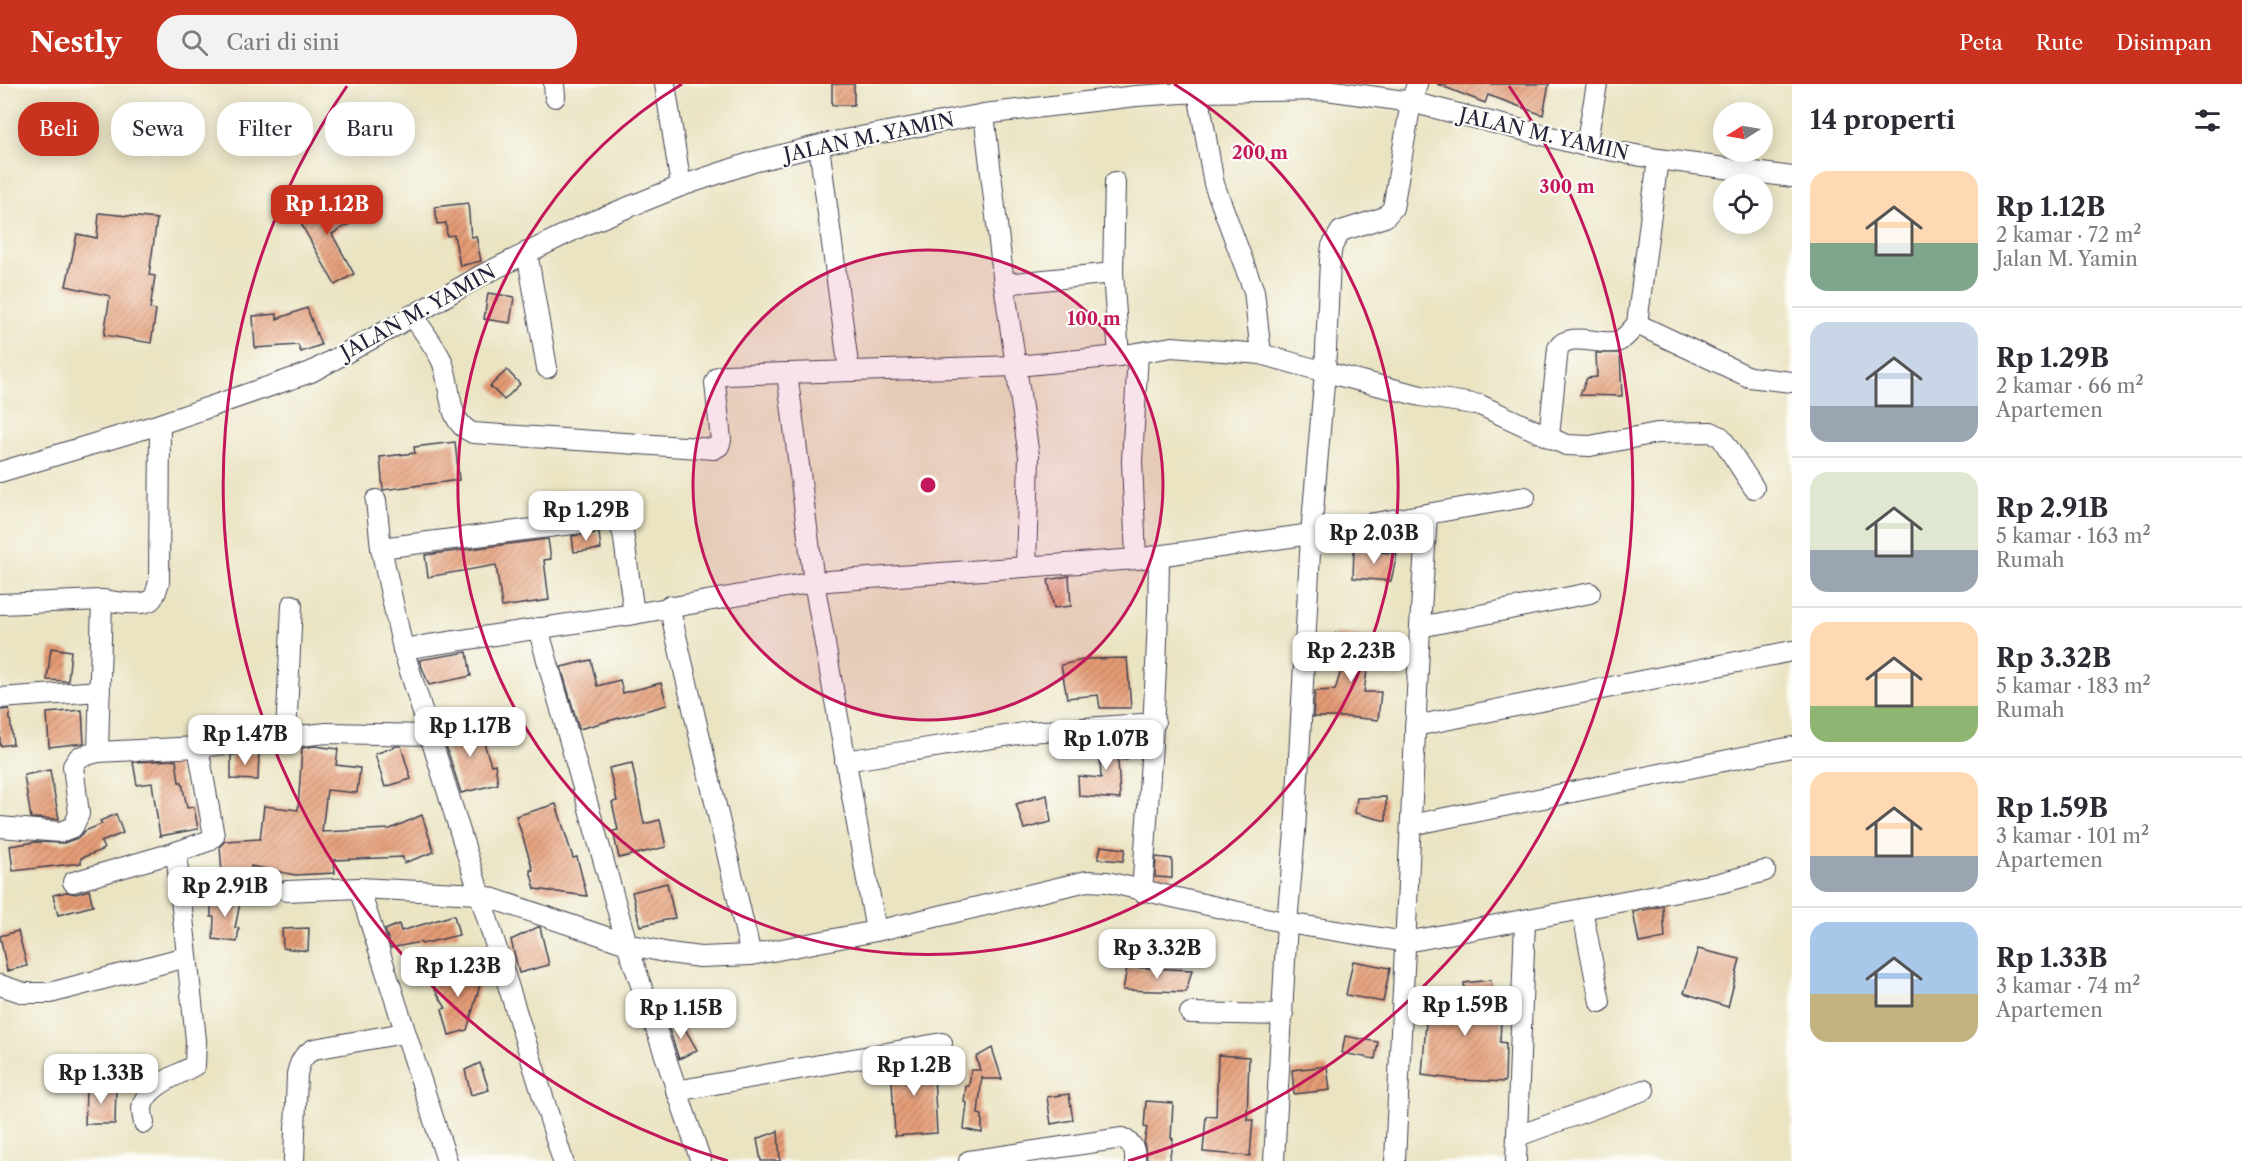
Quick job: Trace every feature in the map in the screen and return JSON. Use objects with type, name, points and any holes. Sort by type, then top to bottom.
[{"type":"street","points":[[665,84],[681,186]]},
{"type":"street","points":[[1587,146],[1597,84]]},
{"type":"street","name":"JALAN M. YAMIN","points":[[0,472],[160,424],[311,372],[480,276],[527,252],[584,225],[681,186],[753,162],[819,146],[984,114],[1136,90],[1198,92],[1326,87],[1414,93],[1587,146],[1658,159],[1792,177]]},
{"type":"street","points":[[1198,92],[1214,184],[1254,291],[1261,354]]},
{"type":"street","points":[[1274,1161],[1287,923],[1296,820],[1311,534],[1325,372],[1332,246],[1341,231],[1385,217],[1393,208],[1414,93]]},
{"type":"street","points":[[984,114],[1004,284],[1029,456],[1026,567]]},
{"type":"street","points":[[819,146],[849,371]]},
{"type":"street","points":[[1549,436],[1560,344],[1573,340],[1609,343],[1618,341],[1637,324],[1658,159]]},
{"type":"street","points":[[1115,182],[1113,273],[1119,356]]},
{"type":"street","points":[[527,252],[547,368]]},
{"type":"street","points":[[1004,284],[1113,273]]},
{"type":"street","points":[[412,315],[440,357],[455,417],[462,428],[473,433],[714,449],[719,446],[721,440],[714,390],[718,377],[1017,366],[1184,347],[1261,354],[1421,396],[1480,405],[1566,445],[1590,446],[1657,433],[1711,432],[1721,437],[1754,488]]},
{"type":"street","points":[[1637,324],[1749,378],[1792,382]]},
{"type":"street","points":[[1136,559],[1132,461],[1138,353]]},
{"type":"street","points":[[787,373],[814,582],[876,931]]},
{"type":"street","points":[[0,604],[151,600],[159,582],[160,424]]},
{"type":"street","points":[[403,649],[634,614],[814,582],[1136,559],[1311,534],[1525,497]]},
{"type":"street","points":[[376,500],[381,548],[403,649],[563,1161]]},
{"type":"street","points":[[1395,1161],[1427,514]]},
{"type":"street","points":[[381,548],[612,519],[618,523],[622,532],[634,614]]},
{"type":"street","points":[[1142,891],[1155,723],[1160,556]]},
{"type":"street","points":[[1420,627],[1590,593]]},
{"type":"street","points":[[98,753],[102,600]]},
{"type":"street","points":[[286,736],[292,605]]},
{"type":"street","points":[[669,606],[751,955]]},
{"type":"street","points":[[538,628],[627,944],[701,1161]]},
{"type":"street","points":[[1415,726],[1792,651]]},
{"type":"street","points":[[0,698],[100,691]]},
{"type":"street","points":[[845,761],[1030,732],[1155,723]]},
{"type":"street","points":[[0,827],[60,832],[74,827],[79,814],[73,766],[80,758],[98,753],[198,747],[327,733],[429,735]]},
{"type":"street","points":[[74,882],[176,852],[208,841],[214,836],[198,747]]},
{"type":"street","points":[[1411,825],[1792,747]]},
{"type":"street","points":[[144,1123],[142,1108],[146,1098],[157,1088],[195,1065],[196,1040],[176,852]]},
{"type":"street","points":[[287,891],[359,888],[479,894],[627,944],[700,957],[751,955],[876,931],[1087,881],[1107,882],[1287,923],[1406,942],[1720,883],[1765,871]]},
{"type":"street","points":[[359,888],[447,1161]]},
{"type":"street","points":[[1582,909],[1600,1002]]},
{"type":"street","points":[[1516,1161],[1525,921]]},
{"type":"street","points":[[0,985],[24,993],[50,993],[186,957]]},
{"type":"street","points":[[1190,1013],[1283,1015]]},
{"type":"street","points":[[294,1161],[297,1074],[306,1053],[314,1049],[404,1033]]},
{"type":"street","points":[[676,1091],[942,1043]]},
{"type":"street","points":[[1518,1136],[1644,1090]]},
{"type":"street","points":[[969,1161],[1113,1138],[1129,1141],[1134,1148],[1135,1161]]},
{"type":"building","points":[[832,84],[854,84],[854,105],[832,105]]},
{"type":"building","points":[[1437,84],[1549,84],[1543,115],[1488,95],[1485,103]]},
{"type":"building","points":[[315,199],[322,212],[342,200],[354,221],[332,234],[354,274],[335,285],[294,211]]},
{"type":"building","points":[[468,203],[471,237],[476,236],[481,261],[460,266],[454,235],[447,236],[446,223],[437,224],[435,207]]},
{"type":"building","points":[[99,213],[157,219],[149,275],[155,276],[150,309],[156,310],[151,343],[104,335],[110,296],[66,286],[77,234],[97,238]]},
{"type":"building","points":[[488,293],[514,297],[510,323],[484,319]]},
{"type":"building","points":[[307,308],[321,345],[301,352],[298,345],[255,348],[253,316],[277,314],[277,319]]},
{"type":"building","points":[[1596,353],[1620,353],[1622,396],[1580,395],[1587,378],[1597,377]]},
{"type":"building","points":[[507,370],[520,384],[504,400],[490,386]]},
{"type":"building","points":[[455,442],[459,480],[383,490],[380,457],[415,453],[414,447]]},
{"type":"building","points":[[599,533],[601,549],[574,552],[572,536]]},
{"type":"building","points":[[548,539],[551,559],[544,560],[549,600],[502,607],[496,565],[428,577],[425,555]]},
{"type":"building","points":[[1354,549],[1397,554],[1391,581],[1353,578]]},
{"type":"building","points":[[1069,576],[1071,606],[1054,608],[1048,580]]},
{"type":"building","points":[[1336,633],[1378,638],[1370,664],[1368,664],[1364,692],[1381,692],[1378,720],[1313,717],[1315,691],[1335,690],[1341,671]]},
{"type":"building","points":[[51,648],[71,651],[68,681],[47,680]]},
{"type":"building","points":[[467,652],[471,676],[429,685],[419,660]]},
{"type":"building","points":[[1127,658],[1131,708],[1100,708],[1098,695],[1067,698],[1061,665],[1087,659]]},
{"type":"building","points":[[591,660],[597,686],[620,680],[623,693],[661,683],[667,705],[579,729],[561,667]]},
{"type":"building","points":[[9,709],[13,744],[0,746],[0,710]]},
{"type":"building","points":[[82,710],[84,743],[49,747],[47,713]]},
{"type":"building","points":[[477,721],[491,765],[495,764],[498,784],[461,793],[442,733]]},
{"type":"building","points":[[1126,737],[1127,760],[1118,759],[1120,799],[1079,796],[1078,776],[1101,778],[1099,739]]},
{"type":"building","points":[[314,746],[338,749],[336,765],[360,768],[357,793],[327,790],[322,832],[390,829],[422,815],[434,852],[404,863],[403,857],[334,860],[335,873],[295,875],[251,866],[251,872],[222,874],[220,846],[225,841],[260,839],[264,806],[298,810],[302,748]]},
{"type":"building","points":[[401,746],[411,779],[385,787],[375,754]]},
{"type":"building","points":[[259,752],[258,780],[231,779],[231,755]]},
{"type":"building","points":[[176,760],[179,782],[182,782],[187,808],[194,807],[198,829],[160,836],[152,783],[137,785],[133,762]]},
{"type":"building","points":[[632,763],[644,824],[660,820],[666,847],[619,858],[613,831],[618,830],[612,802],[617,801],[609,768]]},
{"type":"building","points":[[50,770],[59,819],[31,818],[24,775]]},
{"type":"building","points":[[1047,795],[1051,822],[1024,829],[1016,804]]},
{"type":"building","points":[[1386,797],[1386,821],[1355,813],[1357,798]]},
{"type":"building","points":[[556,804],[573,858],[577,857],[587,896],[535,889],[530,870],[533,870],[516,816]]},
{"type":"building","points":[[116,814],[123,833],[101,842],[104,849],[81,858],[81,863],[13,871],[10,846],[36,842],[64,843],[77,838],[85,831],[102,824],[100,821]]},
{"type":"building","points":[[1101,846],[1125,849],[1123,861],[1098,859]]},
{"type":"building","points":[[1156,857],[1172,859],[1172,878],[1155,877]]},
{"type":"building","points":[[667,883],[675,918],[640,926],[632,892]]},
{"type":"building","points":[[89,890],[93,906],[58,915],[53,895],[66,892],[76,894]]},
{"type":"building","points":[[211,898],[241,898],[235,928],[239,928],[237,942],[213,939],[214,917],[211,917]]},
{"type":"building","points":[[1663,906],[1665,938],[1639,943],[1633,912]]},
{"type":"building","points":[[454,915],[459,935],[422,944],[420,942],[391,948],[385,930],[399,924],[401,931]]},
{"type":"building","points":[[540,927],[549,965],[519,973],[511,940]]},
{"type":"building","points":[[309,928],[308,951],[283,948],[282,929]]},
{"type":"building","points":[[18,931],[27,966],[7,971],[0,936]]},
{"type":"building","points":[[1698,949],[1740,959],[1728,1007],[1684,993]]},
{"type":"building","points":[[1353,961],[1390,968],[1383,1002],[1346,995]]},
{"type":"building","points":[[472,966],[480,985],[467,1030],[449,1035],[442,1009],[446,1008],[430,982]]},
{"type":"building","points":[[1127,967],[1192,970],[1186,992],[1123,990]]},
{"type":"building","points":[[1491,980],[1495,1019],[1501,1020],[1500,1042],[1506,1043],[1505,1082],[1422,1075],[1428,996],[1466,999],[1464,983]]},
{"type":"building","points":[[680,1020],[697,1050],[679,1059],[668,1026]]},
{"type":"building","points":[[1345,1036],[1378,1042],[1375,1059],[1342,1053]]},
{"type":"building","points":[[992,1048],[1002,1079],[983,1079],[982,1076],[978,1114],[982,1115],[982,1133],[964,1129],[967,1103],[964,1102],[971,1070],[980,1070],[976,1057]]},
{"type":"building","points":[[1218,1055],[1249,1057],[1247,1120],[1253,1120],[1250,1156],[1203,1152],[1206,1116],[1216,1117]]},
{"type":"building","points":[[933,1057],[937,1133],[895,1136],[891,1064]]},
{"type":"building","points":[[480,1063],[489,1090],[471,1095],[465,1070]]},
{"type":"building","points":[[1327,1066],[1330,1090],[1294,1094],[1292,1070]]},
{"type":"building","points":[[116,1085],[115,1124],[85,1124],[86,1088]]},
{"type":"building","points":[[1069,1094],[1073,1120],[1051,1124],[1047,1097]]},
{"type":"building","points":[[1146,1101],[1173,1103],[1171,1138],[1173,1139],[1169,1161],[1147,1159],[1144,1143],[1147,1128],[1144,1127]]},
{"type":"building","points":[[778,1131],[780,1161],[761,1161],[757,1139]]}]
